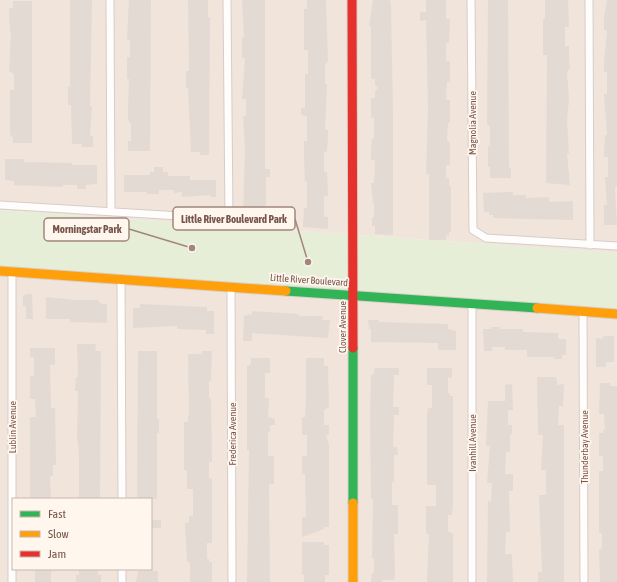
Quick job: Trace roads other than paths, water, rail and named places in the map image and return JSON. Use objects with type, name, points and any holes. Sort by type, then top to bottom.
[{"type":"street","points":[[110,0],[111,211]]},
{"type":"street","points":[[0,205],[229,219],[227,0]]},
{"type":"street","name":"Clover Avenue","points":[[352,0],[353,582]]},
{"type":"street","name":"Magnolia Avenue","points":[[472,0],[473,230],[486,238],[590,245]]},
{"type":"street","points":[[589,0],[590,245],[617,246]]},
{"type":"street","name":"Little River Boulevard","points":[[0,271],[353,294],[617,314]]},
{"type":"street","name":"Lublin Avenue","points":[[12,271],[12,582]]},
{"type":"street","points":[[121,279],[122,498]]},
{"type":"street","name":"Frederica Avenue","points":[[231,286],[232,582]]},
{"type":"street","name":"Ivanhill Avenue","points":[[472,303],[472,582]]},
{"type":"street","name":"Thunderbay Avenue","points":[[583,312],[584,582]]},
{"type":"street","points":[[122,570],[122,582]]},
{"type":"place","name":"Morningstar Park","points":[[192,248]]},
{"type":"place","name":"Little River Boulevard Park","points":[[308,262]]}]
